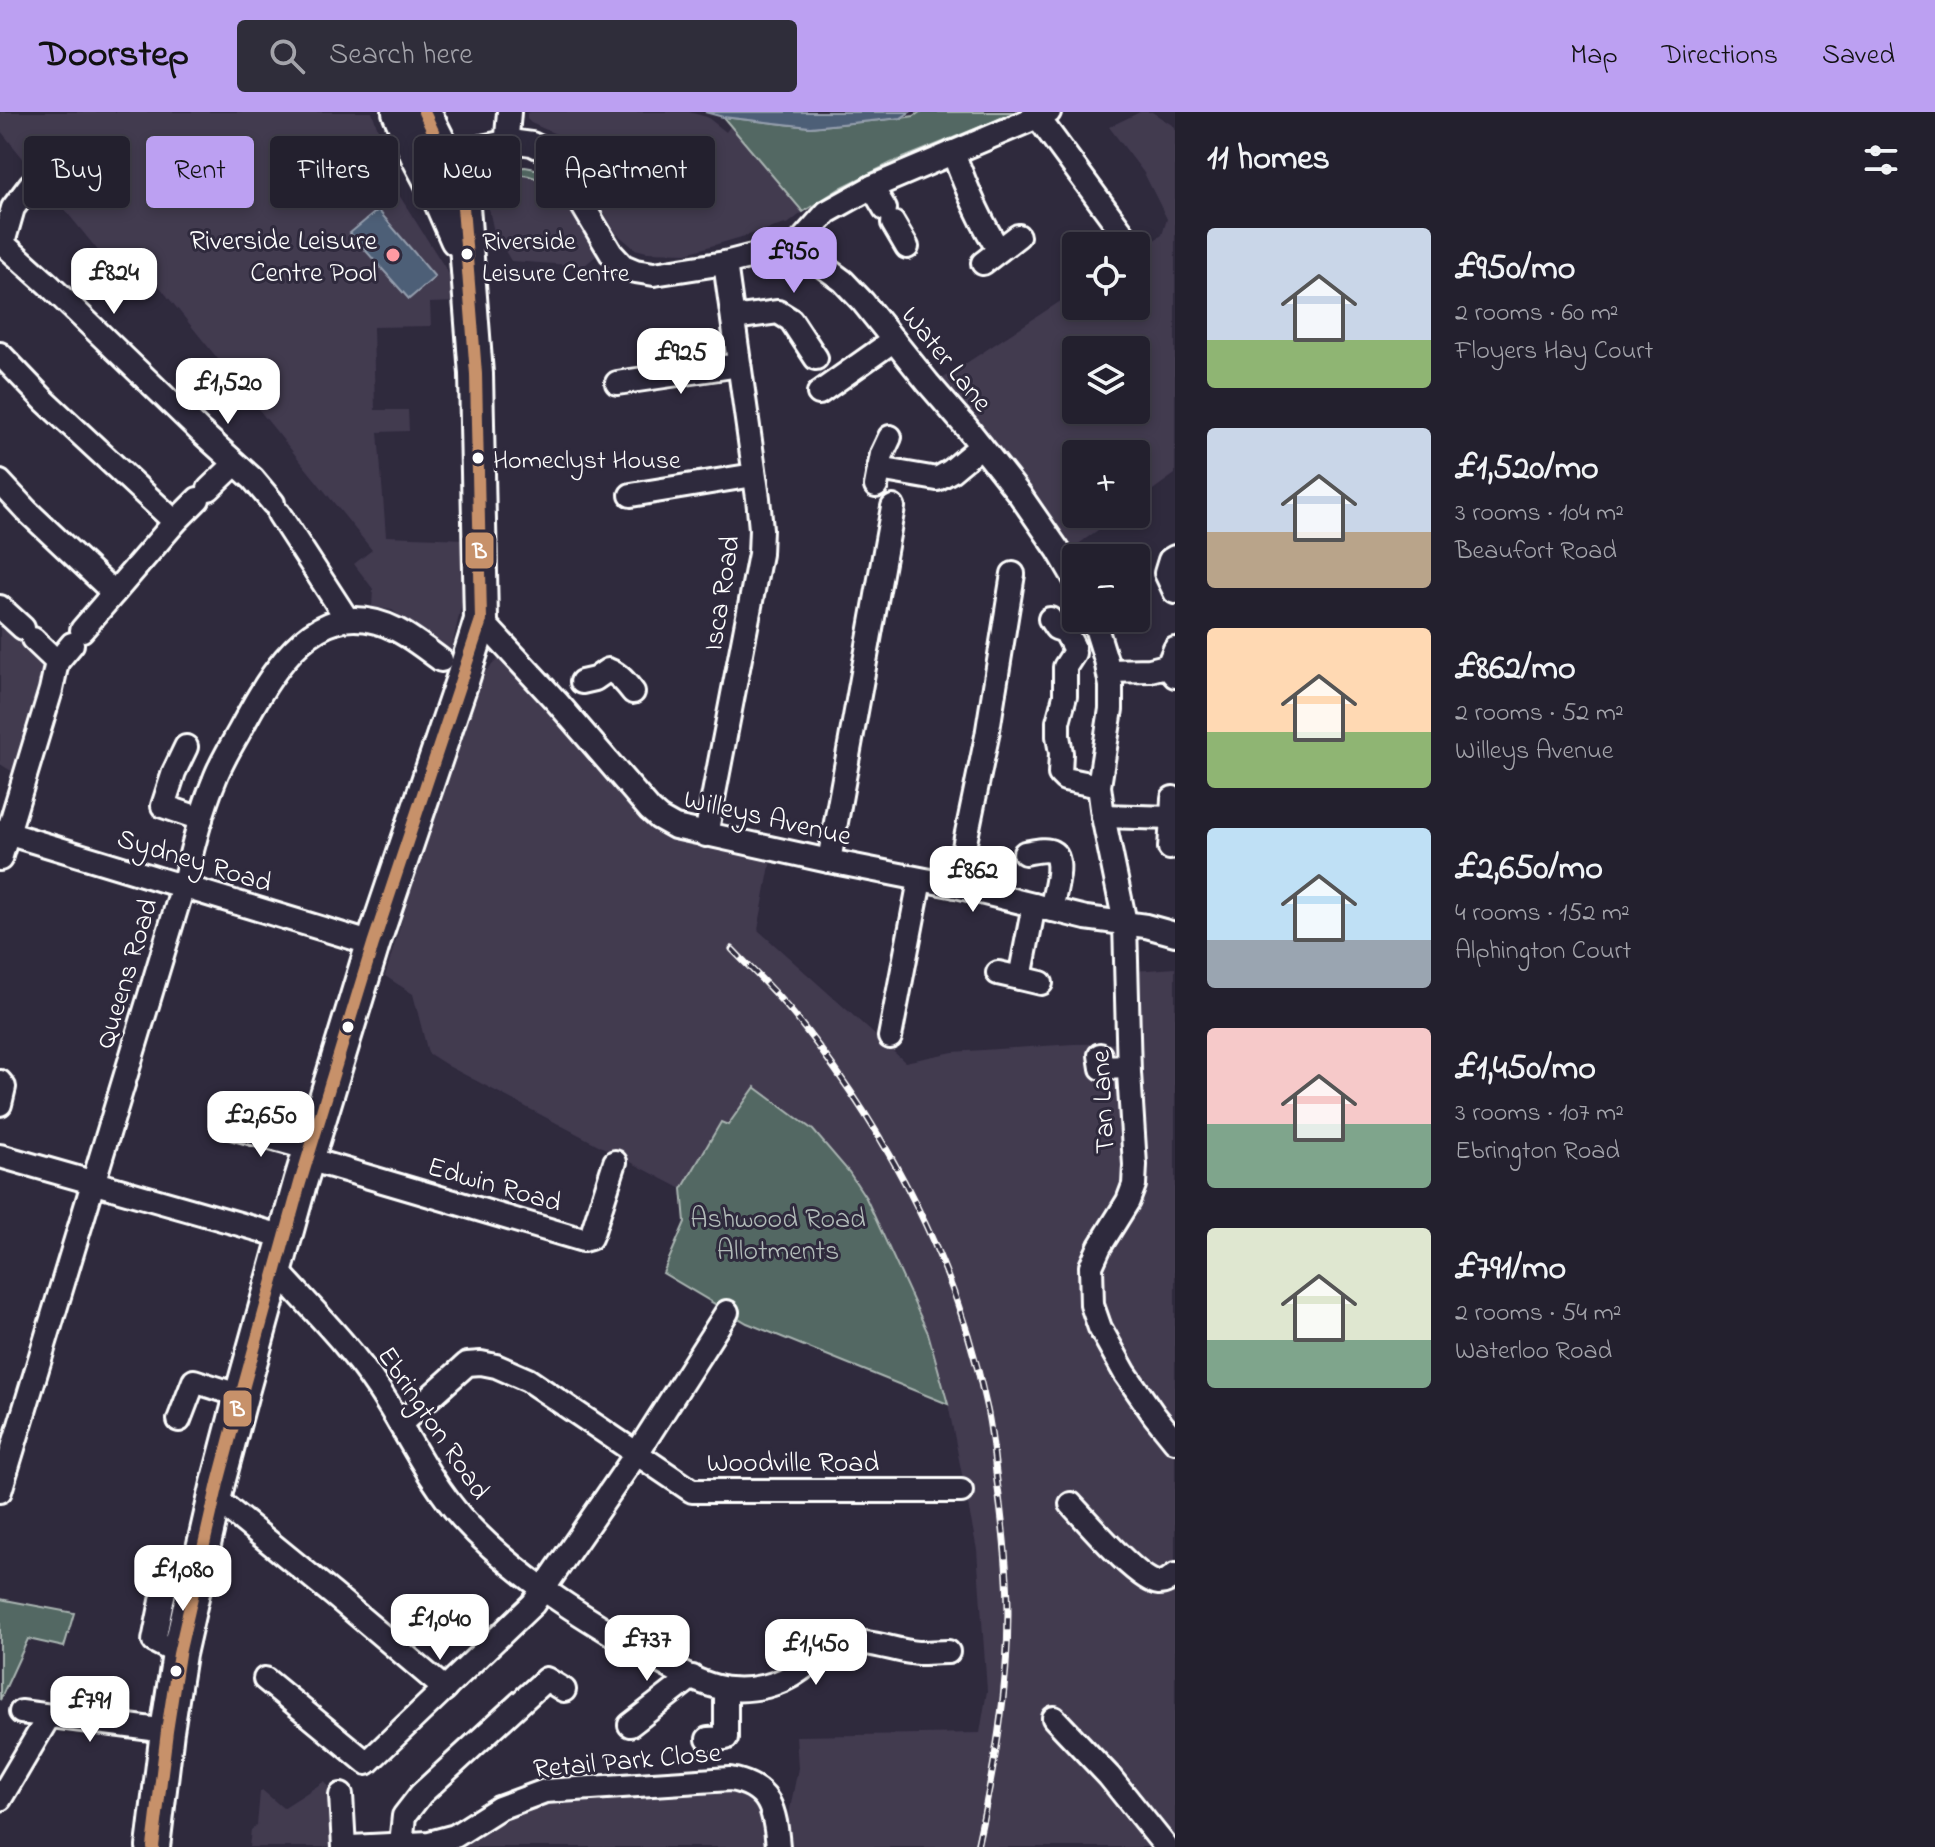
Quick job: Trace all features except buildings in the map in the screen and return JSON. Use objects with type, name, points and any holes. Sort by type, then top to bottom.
[{"type":"highway","points":[[417,114],[424,136]]},
{"type":"highway","points":[[443,208],[467,265]]},
{"type":"highway","points":[[153,1847],[179,1654],[241,1396],[309,1154],[373,944],[481,620],[476,374],[463,208]]},
{"type":"street","points":[[507,136],[509,112]]},
{"type":"street","points":[[584,208],[611,253],[623,266],[635,271],[654,274],[794,249],[827,212],[872,187],[1043,114],[1123,232]]},
{"type":"street","points":[[953,152],[990,237],[991,256],[1018,236]]},
{"type":"street","points":[[872,187],[907,247]]},
{"type":"street","points":[[24,193],[13,208],[2,242],[259,486],[347,619],[386,624],[441,660]]},
{"type":"street","name":"Water Lane","points":[[794,249],[843,281],[863,302],[1020,495],[1062,557]]},
{"type":"street","name":"Isca Road","points":[[706,835],[760,554],[761,529],[725,263]]},
{"type":"street","points":[[733,318],[778,312],[786,316],[816,358]]},
{"type":"street","points":[[819,393],[894,340]]},
{"type":"street","points":[[0,354],[45,401],[175,522]]},
{"type":"street","points":[[617,383],[739,365]]},
{"type":"street","points":[[890,437],[882,454],[878,477],[937,479],[981,446]]},
{"type":"street","points":[[0,859],[4,832],[51,690],[57,662],[175,522],[235,464]]},
{"type":"street","points":[[631,495],[754,475]]},
{"type":"street","points":[[0,482],[114,593]]},
{"type":"street","points":[[829,861],[881,529],[893,507]]},
{"type":"street","points":[[1175,557],[1170,560],[1166,573],[1175,592]]},
{"type":"street","points":[[956,886],[987,736],[1013,574]]},
{"type":"street","points":[[0,607],[57,662]]},
{"type":"street","name":"Queens Road","points":[[0,1491],[214,780],[244,722],[279,667],[307,638],[347,619]]},
{"type":"street","points":[[1050,619],[1056,628],[1065,631],[1074,649],[1065,667],[1065,696],[1058,722],[1060,774],[1065,779],[1099,786]]},
{"type":"street","name":"Willeys Avenue","points":[[481,620],[518,662],[570,692],[659,818],[675,827],[956,886],[1086,918],[1125,923]]},
{"type":"street","points":[[1097,632],[1109,671],[1111,709],[1099,786],[1125,923],[1175,934]]},
{"type":"street","points":[[1109,671],[1150,670],[1172,664]]},
{"type":"street","points":[[570,692],[608,670],[615,672],[633,692]]},
{"type":"street","points":[[186,747],[163,806],[201,819]]},
{"type":"street","points":[[1103,816],[1173,808],[1170,848]]},
{"type":"street","name":"Sydney Road","points":[[4,832],[373,944]]},
{"type":"street","points":[[1020,978],[1042,907],[1059,869],[1053,852],[1025,853]]},
{"type":"street","points":[[890,1037],[920,880]]},
{"type":"street","name":"Tan Lane","points":[[1125,923],[1134,1185],[1091,1266],[1092,1305],[1100,1328],[1125,1373],[1175,1441]]},
{"type":"street","points":[[1100,1055],[1102,1068],[1128,1067]]},
{"type":"street","points":[[0,1082],[4,1087],[0,1104]]},
{"type":"street","points":[[224,1125],[309,1154]]},
{"type":"street","name":"Edwin Road","points":[[309,1154],[583,1240],[590,1238],[593,1231],[615,1162]]},
{"type":"street","points":[[0,1156],[285,1237]]},
{"type":"street","name":"Ebrington Road","points":[[277,1270],[353,1354],[380,1390],[458,1514],[511,1565],[653,1658],[726,1689],[746,1690],[784,1681],[819,1655],[847,1643],[873,1644],[917,1653],[948,1652]]},
{"type":"street","points":[[265,1679],[367,1763],[533,1604],[637,1453],[727,1312]]},
{"type":"street","name":"Woodville Road","points":[[400,1424],[467,1364],[481,1363],[528,1380],[692,1491],[961,1491]]},
{"type":"street","points":[[179,1420],[194,1381],[241,1396]]},
{"type":"street","points":[[214,1499],[445,1689]]},
{"type":"street","points":[[1071,1504],[1138,1573],[1157,1583],[1167,1582],[1175,1575]]},
{"type":"street","points":[[630,1725],[692,1677]]},
{"type":"street","points":[[401,1844],[404,1816],[421,1794],[546,1679],[564,1690]]},
{"type":"street","points":[[708,1739],[726,1738],[726,1689]]},
{"type":"street","points":[[21,1712],[167,1731]]},
{"type":"street","points":[[0,1799],[49,1716]]},
{"type":"street","points":[[1054,1718],[1109,1776],[1166,1847]]},
{"type":"street","name":"Retail Park Close","points":[[351,1847],[429,1843],[455,1836],[499,1808],[545,1791],[730,1779],[755,1788],[768,1800],[775,1818],[778,1847]]},
{"type":"street","points":[[341,1795],[344,1847]]},
{"type":"shaded area","points":[[0,112],[372,112],[380,136],[270,136],[270,208],[398,208],[398,186],[399,195],[449,274],[456,302],[430,303],[431,326],[373,327],[375,410],[408,410],[409,431],[378,432],[386,536],[466,539],[462,602],[450,656],[392,610],[372,607],[373,589],[354,564],[372,550],[134,255],[113,269],[63,208],[130,208],[130,136],[24,136],[24,160],[0,130]]},
{"type":"shaded area","points":[[689,112],[707,117],[726,132],[731,125],[803,212],[789,223],[687,253],[635,249],[616,233],[601,208],[715,208],[715,136],[559,136],[531,123],[527,113]]},
{"type":"shaded area","points":[[1140,112],[1152,112],[1175,127],[1175,474],[1150,492],[1150,440],[1062,440],[1062,528],[1101,528],[1079,544],[1062,544],[1062,556],[1055,561],[946,411],[959,402],[942,379],[1062,300],[1062,320],[1150,320],[1150,243],[1162,235],[1167,219],[1144,173],[1109,127]]},
{"type":"shaded area","points":[[520,174],[536,177],[536,208],[568,208],[597,255],[584,266],[511,261],[494,232],[489,208],[520,208]]},
{"type":"shaded area","points":[[0,618],[48,663],[13,772],[0,764]]},
{"type":"shaded area","points":[[503,654],[658,834],[771,860],[758,930],[905,1062],[953,1052],[1135,1043],[1134,971],[1175,968],[1175,1847],[787,1847],[786,1829],[798,1768],[796,1736],[980,1733],[987,1691],[977,1550],[948,1404],[928,1333],[866,1198],[849,1171],[813,1130],[756,1088],[728,1126],[721,1122],[682,1189],[428,1053],[413,994],[385,976],[474,683]]},
{"type":"shaded area","points":[[325,1781],[334,1799],[334,1847],[249,1847],[251,1830],[257,1825],[262,1790],[283,1808]]},
{"type":"shaded area","points":[[738,1785],[759,1799],[775,1847],[406,1847],[507,1815],[561,1793]]},
{"type":"green space","points":[[920,112],[1017,112],[891,163],[842,187],[803,212],[723,117],[810,127],[901,118]]},
{"type":"green space","points":[[520,167],[536,169],[536,178],[520,174]]},
{"type":"green space","name":"Ashwood Road Allotments","points":[[755,1087],[813,1130],[849,1172],[866,1198],[928,1333],[948,1404],[747,1323],[663,1273],[685,1222],[682,1189],[721,1122],[728,1125]]},
{"type":"green space","points":[[0,1599],[74,1613],[64,1647],[28,1639],[0,1700]]},
{"type":"water","points":[[705,112],[910,112],[901,118],[810,127],[723,117]]},
{"type":"water","name":"Riverside Leisure Centre Pool","points":[[378,210],[435,277],[409,299],[350,233]]},
{"type":"railway","points":[[732,949],[802,1025],[834,1068],[892,1159],[939,1255],[974,1357],[992,1436],[1005,1547],[1008,1613],[1006,1672],[999,1731],[977,1847]]},
{"type":"transit line","name":"B","points":[[153,1847],[179,1654],[241,1396],[300,1183],[373,944],[481,620],[476,374],[462,194],[424,112]]},
{"type":"place","name":"Riverside Leisure Centre","points":[[467,254]]},
{"type":"place","name":"Riverside Leisure Centre Pool","points":[[393,255]]},
{"type":"place","name":"Homeclyst House","points":[[478,458]]}]
